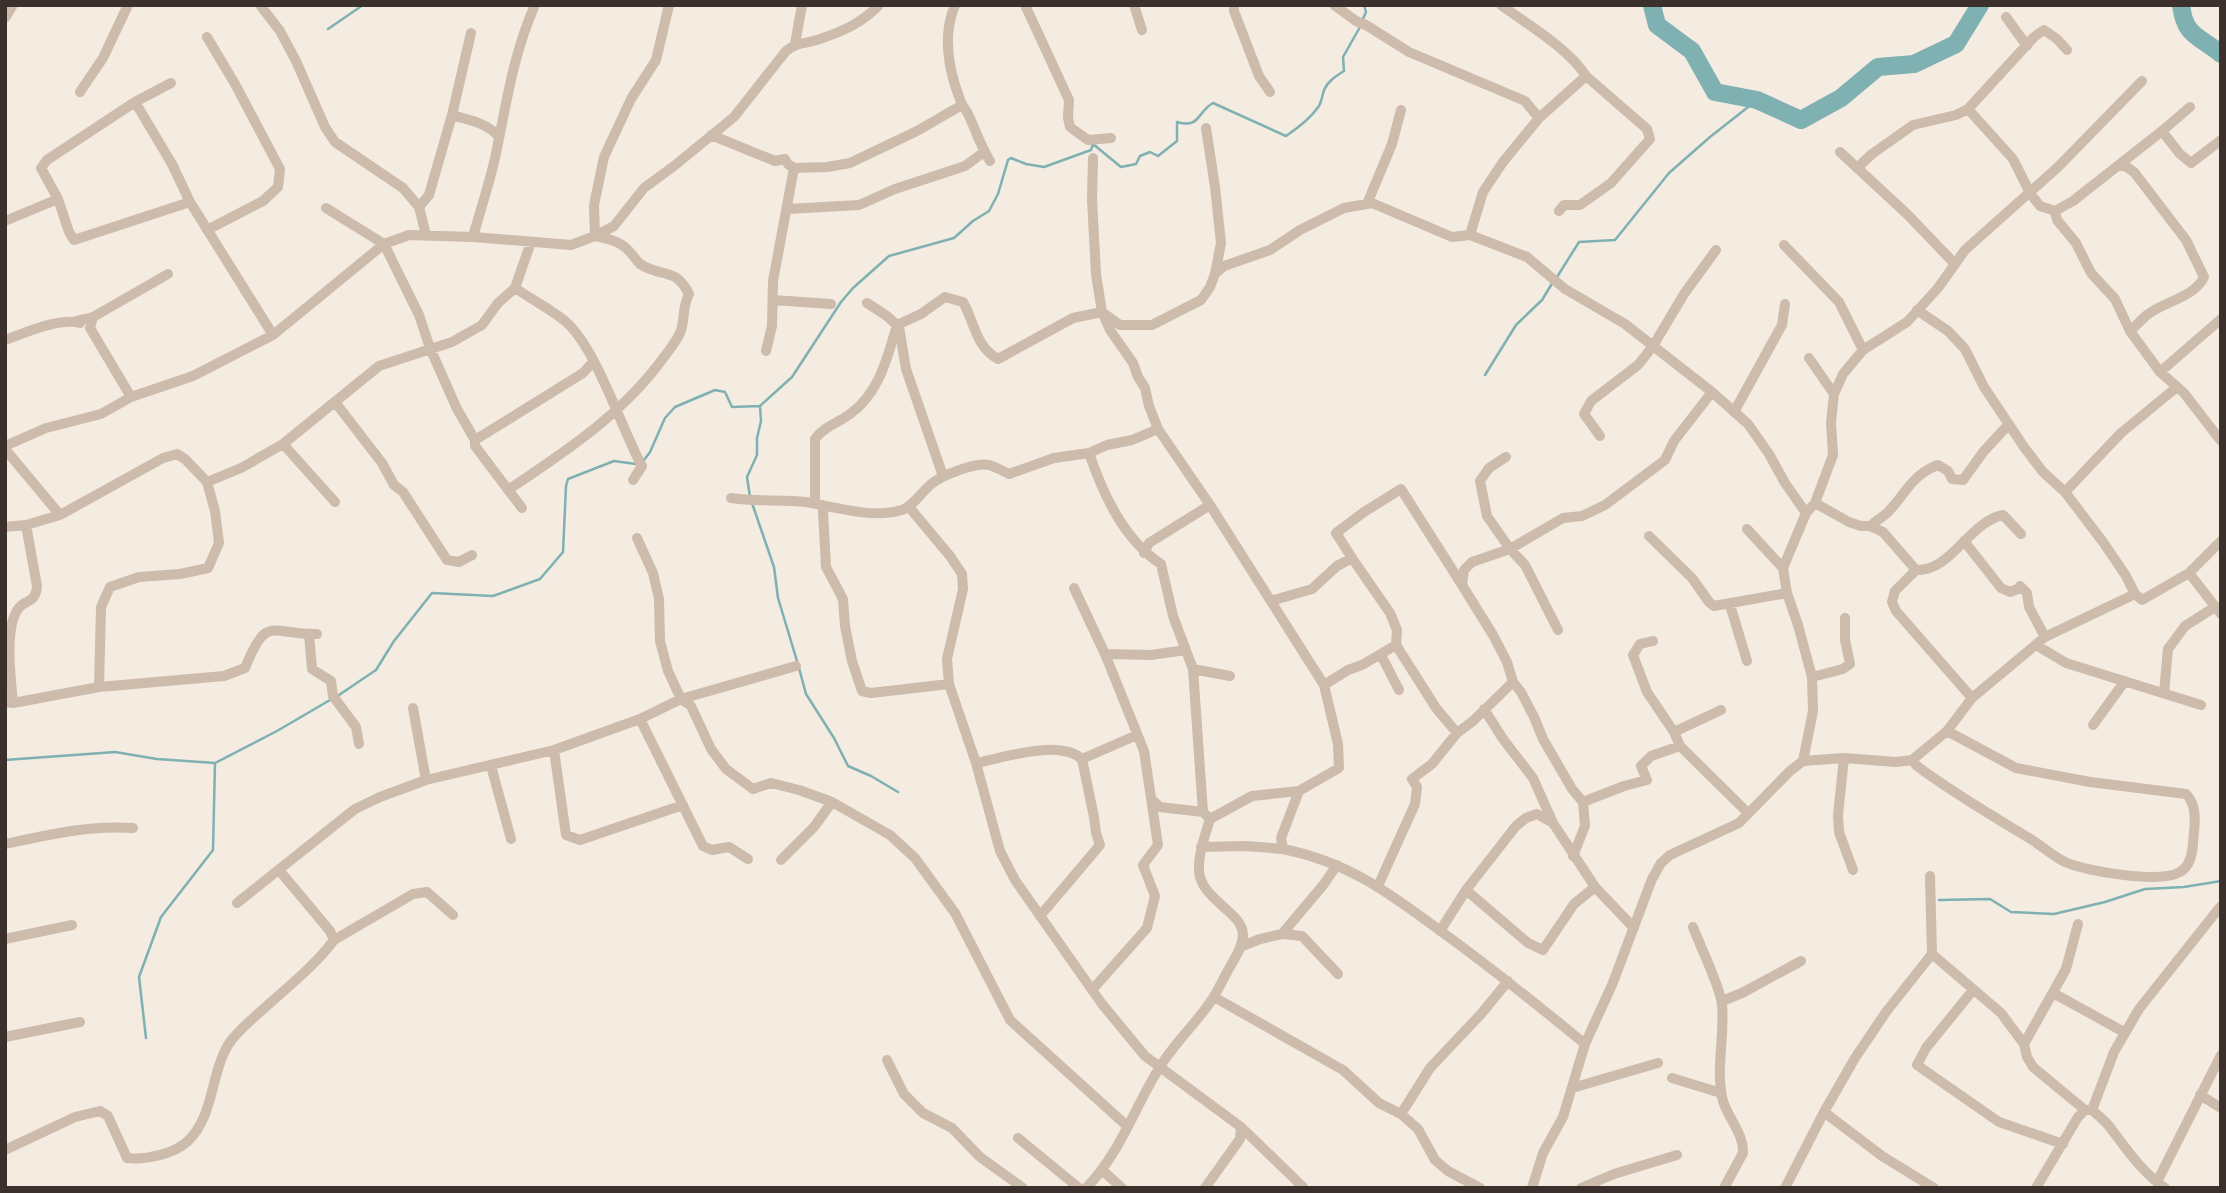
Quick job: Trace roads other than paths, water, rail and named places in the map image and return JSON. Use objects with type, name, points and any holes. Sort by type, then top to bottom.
[{"type":"street","points":[[5,18],[13,5]]},
{"type":"street","points":[[80,92],[103,58],[128,5]]},
{"type":"street","points":[[260,5],[296,61],[325,127],[335,142],[403,188],[419,207],[426,235]]},
{"type":"street","points":[[473,237],[515,61],[535,5]]},
{"type":"street","points":[[595,236],[594,205],[604,157],[631,99],[656,60],[669,5]]},
{"type":"street","points":[[795,44],[802,5]]},
{"type":"street","points":[[60,515],[5,447],[46,428],[102,414],[131,397],[193,376],[273,335],[384,244],[409,235],[572,245],[595,236],[614,226],[644,188],[734,117],[786,51],[795,44],[813,41],[853,27],[879,5]]},
{"type":"street","points":[[787,209],[859,205],[894,189],[987,157],[952,77],[948,55],[951,15],[955,5]]},
{"type":"street","points":[[1025,5],[1069,100],[1070,127],[1088,140],[1111,138]]},
{"type":"street","points":[[1134,5],[1142,30]]},
{"type":"street","points":[[1234,5],[1259,76],[1270,92]]},
{"type":"street","points":[[1334,5],[1409,52],[1525,101],[1539,118]]},
{"type":"street","points":[[1501,5],[1579,66],[1586,76],[1647,129],[1650,139],[1611,183],[1580,205],[1564,205],[1559,211]]},
{"type":"street","points":[[2006,17],[2027,46]]},
{"type":"street","points":[[1857,168],[1913,125],[1956,115],[1968,109],[2034,37],[2044,30],[2067,50]]},
{"type":"street","points":[[419,207],[429,195],[452,115],[471,33]]},
{"type":"street","points":[[207,37],[280,169],[278,187],[263,201],[207,230]]},
{"type":"street","points":[[1470,234],[1483,192],[1503,162],[1539,118],[1586,76]]},
{"type":"street","points":[[1803,761],[1813,711],[1812,677],[1787,593],[1783,568],[1806,513],[1815,503],[1833,455],[1831,423],[1834,394],[1843,374],[1863,350],[1907,322],[1938,288],[1965,250],[2030,193],[2142,81]]},
{"type":"street","points":[[171,83],[135,102],[47,160],[41,168],[58,199],[74,240],[190,202]]},
{"type":"street","points":[[135,102],[172,164],[190,202],[273,335]]},
{"type":"street","points":[[711,135],[775,161],[785,159],[794,168],[827,167],[850,163],[918,131],[962,105]]},
{"type":"street","points":[[1968,109],[2013,159],[2030,193],[2040,206],[2055,211],[2073,201],[2190,107]]},
{"type":"street","points":[[1367,204],[1392,144],[1401,110]]},
{"type":"street","points":[[452,115],[480,124],[494,131],[499,137]]},
{"type":"street","points":[[949,684],[871,693],[862,691],[852,661],[843,599],[826,567],[815,439],[821,431],[866,401],[885,369],[897,325],[945,298],[963,302],[986,352],[998,359],[1073,318],[1102,312],[1120,324],[1152,325],[1201,300],[1210,288],[1215,274],[1221,243],[1206,128]]},
{"type":"street","points":[[2162,131],[2180,154],[2191,163],[2221,140]]},
{"type":"street","points":[[1840,152],[1907,214],[1954,263]]},
{"type":"street","points":[[1093,158],[1096,274],[1102,312],[1145,388],[1158,429],[1210,505],[1324,685],[1338,744],[1339,768],[1299,792],[1252,796],[1206,816],[1160,807],[1151,799]]},
{"type":"street","points":[[2118,166],[2126,166],[2141,181],[2186,240],[2204,277],[2202,283],[2148,314],[2130,331]]},
{"type":"street","points":[[766,351],[772,326],[773,281],[794,168]]},
{"type":"street","points":[[5,221],[58,199]]},
{"type":"street","points":[[1215,274],[1224,266],[1270,250],[1300,230],[1344,208],[1372,203],[1452,237],[1470,234],[1527,257],[1565,289],[1625,324],[1712,392],[1748,424],[1806,513]]},
{"type":"street","points":[[326,208],[384,244],[419,315],[430,348],[457,409],[475,440],[475,446],[522,509]]},
{"type":"street","points":[[2055,211],[2057,220],[2076,243],[2091,273],[2115,299],[2130,331],[2160,372],[2177,387],[2221,440]]},
{"type":"street","points":[[508,489],[570,449],[616,412],[652,374],[681,332],[684,304],[690,294],[683,281],[638,262],[619,242],[595,236]]},
{"type":"street","points":[[207,482],[241,468],[283,444],[379,366],[452,342],[482,325],[498,303],[515,288],[531,242]]},
{"type":"street","points":[[1784,245],[1839,302],[1863,350]]},
{"type":"street","points":[[1600,436],[1584,414],[1591,401],[1638,365],[1716,250]]},
{"type":"street","points":[[5,340],[57,323],[91,322],[168,274]]},
{"type":"street","points":[[515,288],[566,322],[578,335],[639,461],[633,480]]},
{"type":"street","points":[[773,300],[831,304]]},
{"type":"street","points":[[867,303],[897,325],[906,369],[943,476]]},
{"type":"street","points":[[1734,412],[1782,325],[1785,304]]},
{"type":"street","points":[[1917,310],[1948,331],[1965,349],[1984,387],[2009,424],[2043,472],[2065,492],[2119,564],[2135,594],[2142,600],[2189,573],[2221,541]]},
{"type":"street","points":[[2160,372],[2221,319]]},
{"type":"street","points":[[91,322],[131,397]]},
{"type":"street","points":[[1809,358],[1834,394]]},
{"type":"street","points":[[475,440],[583,373],[593,362]]},
{"type":"street","points":[[2065,492],[2121,433],[2177,387]]},
{"type":"street","points":[[1462,585],[1464,570],[1472,562],[1510,549],[1563,518],[1582,516],[1605,505],[1665,460],[1674,441],[1712,392]]},
{"type":"street","points":[[335,402],[382,463],[394,485],[403,492],[447,560],[458,562],[472,555]]},
{"type":"street","points":[[1870,526],[1889,511],[1913,480],[1928,469],[1938,465],[1948,471],[1952,479],[1963,480],[1984,451],[2009,424]]},
{"type":"street","points":[[731,498],[804,502],[883,513],[909,507],[931,484],[943,476],[987,464],[1009,474],[1054,458],[1088,453],[1107,445],[1132,440],[1158,429]]},
{"type":"street","points":[[283,444],[335,502]]},
{"type":"street","points":[[1086,1188],[1103,1171],[1159,1068],[1214,997],[1240,947],[1243,934],[1240,925],[1207,892],[1200,881],[1201,847],[1206,816],[1193,669],[1173,616],[1161,564],[1144,553],[1111,508],[1088,453]]},
{"type":"street","points":[[5,527],[26,525],[60,515],[163,458],[177,454],[207,482],[215,511],[219,543],[208,568],[180,574],[139,577],[110,587],[101,607],[99,687]]},
{"type":"street","points":[[1506,457],[1489,468],[1480,481],[1487,516],[1525,565],[1558,630]]},
{"type":"street","points":[[1457,733],[1436,708],[1396,645],[1397,630],[1390,613],[1336,533],[1401,489],[1462,585],[1507,662],[1513,682],[1530,708],[1543,738],[1572,789],[1584,802],[1585,826],[1573,856]]},
{"type":"street","points":[[1815,503],[1849,522],[1883,532],[1916,570],[1925,571],[1938,565],[1991,517],[2003,515],[2021,534]]},
{"type":"street","points":[[1144,553],[1149,542],[1210,505]]},
{"type":"street","points":[[909,507],[962,574],[963,589],[947,659],[949,684],[976,763],[1000,851],[1015,880],[1092,990],[1145,1056],[1241,1127],[1303,1187]]},
{"type":"street","points":[[26,525],[37,586],[36,595],[19,608],[14,617],[10,636],[9,702],[99,687],[224,676],[245,668],[258,639],[271,630],[279,629],[313,634],[312,669],[331,681],[335,698],[356,727],[359,744]]},
{"type":"street","points":[[1747,529],[1783,568]]},
{"type":"street","points":[[1650,536],[1692,578],[1714,607],[1787,593]]},
{"type":"street","points":[[637,538],[653,573],[660,610],[660,641],[668,671],[681,699],[691,706],[711,749],[726,769],[753,789],[771,783],[832,802],[890,835],[915,858],[955,913],[1010,1020],[1127,1126]]},
{"type":"street","points":[[1964,541],[2001,588],[2010,592],[2020,586],[2027,593],[2029,607],[2045,637]]},
{"type":"street","points":[[1271,601],[1312,589],[1337,566],[1352,558]]},
{"type":"street","points":[[1916,570],[1895,591],[1892,602],[1896,611],[1972,698]]},
{"type":"street","points":[[2164,693],[2168,649],[2185,626],[2218,610],[2189,573]]},
{"type":"street","points":[[1074,588],[1105,654],[1144,751],[1157,845],[1143,865],[1155,897],[1147,928],[1092,990]]},
{"type":"street","points":[[1532,1188],[1543,1153],[1563,1117],[1585,1044],[1634,929],[1652,879],[1661,863],[1683,847],[1739,823],[1803,761],[1844,758],[1896,762],[1912,760],[1947,731],[1972,698],[2045,637],[2135,594]]},
{"type":"street","points":[[1730,605],[1747,661]]},
{"type":"street","points":[[1812,677],[1843,669],[1850,664],[1844,640],[1845,618]]},
{"type":"street","points":[[1653,641],[1640,644],[1633,655],[1647,692],[1674,732],[1679,746],[1748,813]]},
{"type":"street","points":[[1324,685],[1396,645]]},
{"type":"street","points":[[2036,645],[2066,663],[2201,705]]},
{"type":"street","points":[[1105,654],[1151,655],[1186,650]]},
{"type":"street","points":[[1381,655],[1399,690]]},
{"type":"street","points":[[237,903],[355,809],[426,780],[554,750],[640,719],[681,699],[796,666]]},
{"type":"street","points":[[1193,669],[1230,676]]},
{"type":"street","points":[[2092,725],[2125,681]]},
{"type":"street","points":[[1378,886],[1415,804],[1417,788],[1412,779],[1432,764],[1457,733],[1513,682]]},
{"type":"street","points":[[413,708],[426,780]]},
{"type":"street","points":[[1484,709],[1533,778],[1553,823],[1573,856],[1595,887],[1634,929]]},
{"type":"street","points":[[1674,732],[1721,710]]},
{"type":"street","points":[[640,719],[703,846],[712,850],[729,848],[748,859]]},
{"type":"street","points":[[1912,760],[1916,766],[1971,804],[2035,841],[2063,861],[2082,868],[2156,877],[2179,872],[2192,859],[2195,812],[2192,800],[2186,794],[2090,782],[2016,768],[1947,731]]},
{"type":"street","points":[[1082,759],[1137,735]]},
{"type":"street","points":[[1584,802],[1647,780],[1641,766],[1651,756],[1679,746]]},
{"type":"street","points":[[976,763],[1048,749],[1065,750],[1082,759],[1100,845],[1040,916]]},
{"type":"street","points":[[554,750],[566,835],[580,840],[683,805]]},
{"type":"street","points":[[1844,758],[1838,815],[1839,832],[1853,870]]},
{"type":"street","points":[[491,766],[511,839]]},
{"type":"street","points":[[1283,849],[1281,838],[1299,792]]},
{"type":"street","points":[[781,859],[814,827],[832,802]]},
{"type":"street","points":[[1440,931],[1466,890],[1516,826],[1537,814],[1553,823]]},
{"type":"street","points":[[5,844],[74,829],[108,826],[132,828]]},
{"type":"street","points":[[1201,847],[1283,849],[1337,865],[1378,886],[1508,981],[1585,1044]]},
{"type":"street","points":[[1282,934],[1337,865]]},
{"type":"street","points":[[279,870],[334,940]]},
{"type":"street","points":[[1785,1188],[1855,1058],[1886,1012],[1932,954],[1930,876]]},
{"type":"street","points":[[1466,890],[1528,943],[1543,950],[1574,904],[1595,887]]},
{"type":"street","points":[[5,1150],[75,1117],[100,1111],[108,1116],[127,1158],[140,1159],[170,1152],[186,1143],[200,1127],[230,1041],[334,940],[413,894],[427,892],[453,915]]},
{"type":"street","points":[[2036,1188],[2078,1117],[2088,1110],[2114,1052],[2138,1009],[2220,907]]},
{"type":"street","points":[[2024,1044],[2067,969],[2078,924]]},
{"type":"street","points":[[5,939],[72,925]]},
{"type":"street","points":[[1693,927],[1722,1001],[1721,1093],[1730,1121],[1743,1146],[1743,1153],[1724,1188]]},
{"type":"street","points":[[1240,947],[1282,934],[1302,936],[1338,974]]},
{"type":"street","points":[[1932,954],[2001,1013],[2024,1044],[2033,1067],[2111,1128],[2128,1152],[2161,1185],[2200,1095],[2221,1055]]},
{"type":"street","points":[[1722,1001],[1801,961]]},
{"type":"street","points":[[1401,1114],[1430,1068],[1482,1014],[1508,981]]},
{"type":"street","points":[[1973,990],[1926,1048],[1917,1065],[1999,1122],[2063,1144]]},
{"type":"street","points":[[2053,993],[2124,1032]]},
{"type":"street","points":[[1214,997],[1343,1070],[1379,1103],[1401,1114],[1418,1129],[1435,1160],[1448,1171],[1480,1188]]},
{"type":"street","points":[[5,1037],[80,1022]]},
{"type":"street","points":[[887,1060],[904,1094],[923,1112],[952,1128],[980,1157],[1023,1188]]},
{"type":"street","points":[[1572,1088],[1658,1063]]},
{"type":"street","points":[[1672,1078],[1721,1093]]},
{"type":"street","points":[[2200,1095],[2221,1108]]},
{"type":"street","points":[[1824,1112],[1882,1156],[1934,1188]]},
{"type":"street","points":[[1205,1188],[1240,1139],[1241,1127]]},
{"type":"street","points":[[1018,1138],[1079,1188]]},
{"type":"street","points":[[1581,1188],[1614,1174],[1677,1155]]},
{"type":"street","points":[[1103,1171],[1122,1188]]},
{"type":"waterway","points":[[328,29],[363,5]]},
{"type":"waterway","points":[[1362,21],[1366,12],[1364,5]]},
{"type":"waterway","points":[[1652,5],[1657,25],[1692,51],[1715,92],[1757,100],[1801,120],[1841,98],[1878,67],[1914,64],[1956,44],[1980,5]]},
{"type":"waterway","points":[[2181,5],[2189,30],[2221,54]]},
{"type":"waterway","points":[[644,460],[665,418],[675,407],[715,390],[725,392],[732,407],[760,406],[792,377],[853,288],[889,256],[954,238],[989,211],[1011,158],[1044,167],[1091,150],[1093,144],[1121,167],[1136,164],[1140,156],[1150,152],[1158,156],[1177,141],[1177,122],[1184,124],[1194,121],[1213,103],[1286,136],[1312,115],[1328,84],[1344,71],[1343,57],[1360,27]]},
{"type":"waterway","points":[[1557,277],[1579,242],[1615,240],[1669,173],[1757,100]]},
{"type":"waterway","points":[[1485,375],[1516,325],[1542,300],[1553,282]]},
{"type":"waterway","points":[[750,497],[747,477],[757,455],[760,406]]},
{"type":"waterway","points":[[336,697],[376,670],[394,641],[432,593],[493,596],[540,579],[563,552],[568,479],[614,461],[636,464]]},
{"type":"waterway","points":[[752,503],[774,567],[778,598],[797,661]]},
{"type":"waterway","points":[[799,668],[806,694],[848,766],[898,792]]},
{"type":"waterway","points":[[5,760],[115,752],[157,759],[215,763],[330,700]]},
{"type":"waterway","points":[[146,1038],[139,977],[161,917],[213,850],[215,763]]},
{"type":"waterway","points":[[1939,900],[1990,899],[2011,912],[2054,914],[2145,889],[2221,881]]}]
